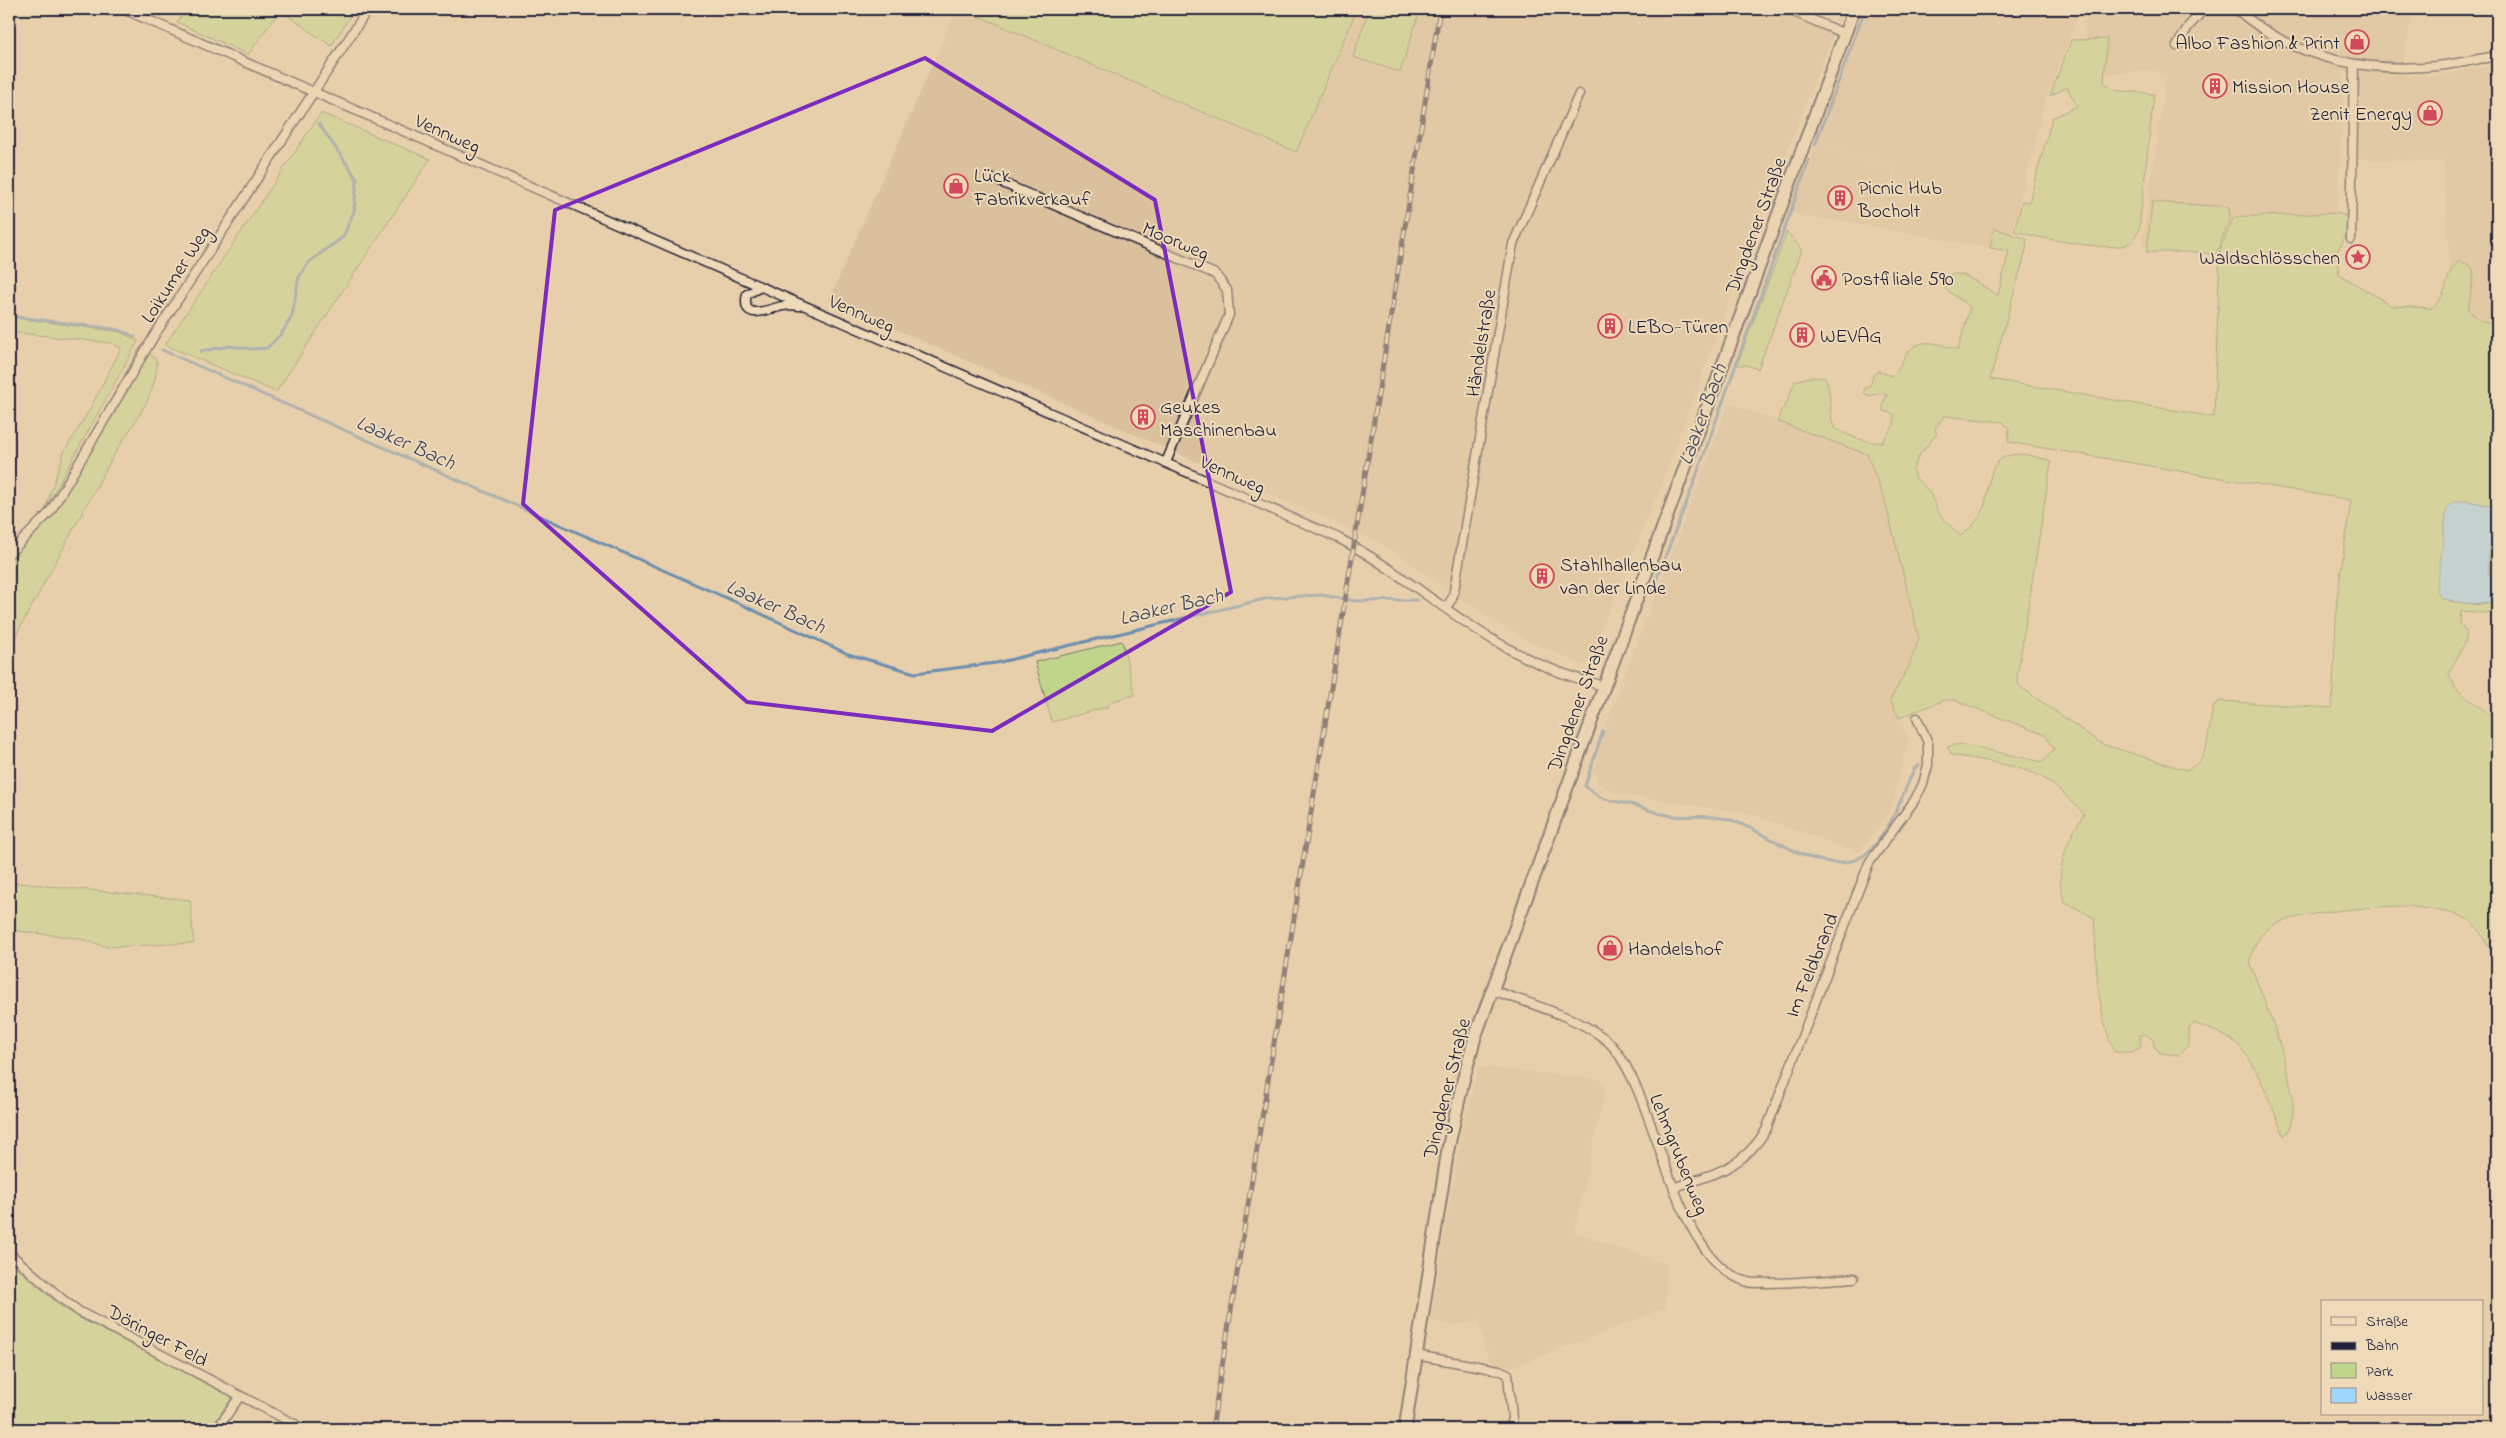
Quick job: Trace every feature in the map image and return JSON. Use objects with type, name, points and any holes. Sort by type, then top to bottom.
[{"type":"main road","name":"Dingdener Straße","points":[[1405,1429],[1437,1213],[1459,1095],[1468,1061],[1492,990],[1854,9]]},
{"type":"street","name":"Vennweg","points":[[123,9],[1166,462],[1354,546],[1479,631],[1510,649],[1604,686]]},
{"type":"street","name":"Loikumer Weg","points":[[9,554],[50,512],[154,336],[368,9]]},
{"type":"street","points":[[1787,9],[1845,34]]},
{"type":"street","points":[[2177,46],[2188,27],[2204,9]]},
{"type":"street","points":[[2236,9],[2254,25],[2286,43],[2309,53],[2354,65],[2378,68],[2438,66],[2497,56]]},
{"type":"street","points":[[2351,238],[2354,65]]},
{"type":"street","name":"Händelstraße","points":[[1446,607],[1452,600],[1458,572],[1513,244],[1579,94]]},
{"type":"street","name":"Moorweg","points":[[991,178],[1215,274],[1227,290],[1229,315],[1166,462]]},
{"type":"street","name":"Vennweg","points":[[761,286],[752,289],[747,294],[745,300],[749,309],[757,313],[765,313],[787,305],[808,307]]},
{"type":"street","name":"Im Feldbrand","points":[[1675,1187],[1723,1171],[1740,1161],[1755,1148],[1766,1130],[1782,1083],[1869,863],[1914,801],[1923,784],[1928,765],[1928,742],[1918,718]]},
{"type":"street","name":"Lehmgrubenweg","points":[[1492,990],[1583,1024],[1613,1046],[1630,1072],[1685,1216],[1706,1252],[1726,1270],[1748,1282],[1784,1283],[1854,1278]]},
{"type":"street","name":"Döringer Feld","points":[[9,1253],[62,1299],[80,1312],[304,1429]]},
{"type":"street","points":[[1415,1355],[1499,1370],[1508,1374],[1513,1429]]},
{"type":"street","points":[[217,1429],[240,1396]]},
{"type":"highlighted area","points":[[925,58],[1155,200],[1231,592],[992,731],[747,702],[523,504],[555,210]]},
{"type":"shaded area","points":[[957,9],[962,9],[1295,152],[1357,9],[1777,9],[1833,33],[1746,256],[1662,483],[1586,666],[1524,639],[1480,612],[1377,541],[829,300]]},
{"type":"shaded area","points":[[1864,9],[2080,9],[2045,102],[2011,234],[1994,229],[1990,248],[1837,220],[1807,218],[1792,212],[1816,145],[1894,167],[1889,203],[1897,167],[1816,144]]},
{"type":"shaded area","points":[[2081,9],[2412,9],[2401,76],[2432,76],[2497,65],[2497,324],[2492,325],[2474,316],[2468,309],[2474,279],[2459,261],[2450,270],[2444,162],[2355,159],[2353,91],[2349,72],[2344,73],[2337,213],[2234,217],[2223,241],[2142,247],[2166,77],[2160,77],[2156,70],[2104,74],[2085,37],[2086,11]]},
{"type":"shaded area","points":[[1729,403],[1867,454],[1885,501],[1919,638],[1909,666],[1890,700],[1908,737],[1891,810],[1858,852],[1751,814],[1613,793],[1598,783],[1594,770],[1609,717]]},
{"type":"shaded area","points":[[1479,1067],[1601,1079],[1606,1087],[1574,1232],[1667,1264],[1665,1308],[1514,1367],[1490,1363],[1478,1321],[1454,1325],[1430,1321],[1461,1134]]},
{"type":"green space","points":[[187,9],[355,9],[331,46],[280,10],[248,55],[177,22]]},
{"type":"green space","points":[[962,9],[1357,9],[1296,152]]},
{"type":"green space","points":[[1369,9],[1420,10],[1400,72],[1353,57]]},
{"type":"green space","points":[[2107,39],[2104,82],[2113,90],[2154,94],[2139,229],[2128,244],[2106,247],[2072,243],[2014,231],[2022,201],[2029,202],[2052,118],[2077,106],[2067,87],[2050,96],[2071,40]]},
{"type":"green space","points":[[321,113],[430,159],[276,392],[165,345]]},
{"type":"green space","points":[[2152,202],[2229,207],[2230,217],[2216,255],[2200,252],[2147,252]]},
{"type":"green space","points":[[2337,213],[2356,220],[2336,253],[2339,274],[2392,306],[2432,308],[2442,296],[2450,273],[2459,261],[2471,266],[2474,272],[2468,310],[2485,322],[2497,324],[2497,507],[2466,501],[2449,601],[2481,605],[2497,602],[2497,614],[2461,611],[2460,623],[2467,633],[2465,643],[2449,673],[2456,689],[2497,720],[2497,962],[2481,934],[2470,921],[2457,915],[2428,909],[2403,906],[2335,911],[2282,921],[2263,933],[2256,942],[2250,964],[2274,1026],[2289,1080],[2293,1104],[2292,1124],[2284,1136],[2253,1066],[2241,1048],[2225,1036],[2193,1023],[2189,1028],[2189,1044],[2179,1055],[2160,1053],[2154,1046],[2153,1040],[2146,1034],[2140,1035],[2141,1047],[2132,1052],[2115,1052],[2108,1036],[2100,1003],[2094,918],[2064,901],[2061,889],[2061,867],[2064,856],[2072,835],[2084,814],[2070,799],[2034,773],[2012,766],[1952,755],[1947,747],[1959,744],[2043,762],[2054,749],[2045,735],[1954,700],[1945,700],[1899,718],[1890,700],[1909,666],[1919,638],[1885,501],[1867,454],[1779,422],[1780,411],[1785,407],[1795,381],[1809,377],[1825,378],[1829,390],[1834,428],[1863,440],[1882,442],[1894,425],[1894,414],[1883,411],[1883,403],[1887,395],[1882,393],[1869,396],[1864,393],[1864,389],[1871,384],[1873,376],[1878,371],[1892,376],[1914,346],[1933,343],[1958,350],[1970,307],[1945,289],[1947,279],[1952,274],[1959,274],[1998,295],[2009,251],[1990,248],[1994,228],[2027,239],[2026,250],[1990,379],[2214,417],[2220,249],[2234,217]],"holes":[[[1944,416],[2003,422],[2009,429],[2008,442],[2351,500],[2337,598],[2332,708],[2220,701],[2214,705],[2204,751],[2194,766],[2186,770],[2102,744],[2019,686],[2017,677],[2051,462],[2019,454],[2011,455],[1998,462],[1991,474],[1981,514],[1972,526],[1960,536],[1939,514],[1930,493],[1914,476],[1913,469],[1919,455],[1937,434],[1935,429]]]},
{"type":"green space","points":[[1787,232],[1801,249],[1801,253],[1758,369],[1746,365],[1737,365]]},
{"type":"green space","points":[[9,317],[120,332],[138,341],[45,509],[64,452],[90,409],[121,348],[111,343],[9,332]]},
{"type":"green space","points":[[140,347],[150,353],[157,361],[156,375],[147,401],[111,460],[9,648],[9,557],[49,512]]},
{"type":"green space","points":[[2497,540],[2497,574],[2493,577],[2488,573],[2489,547]]},
{"type":"green space","points":[[1122,641],[1135,695],[1112,701],[1107,707],[1052,722],[1035,662]]},
{"type":"green space","points":[[9,882],[190,900],[194,943],[108,947],[77,938],[9,930]]},
{"type":"green space","points":[[9,1261],[64,1309],[233,1396],[210,1429],[9,1429]]},
{"type":"water","points":[[2466,501],[2497,507],[2497,540],[2489,547],[2488,573],[2493,577],[2497,574],[2497,602],[2475,604],[2454,601],[2440,597],[2437,590],[2447,508],[2453,502]]},
{"type":"waterway","name":"Laaker Bach","points":[[1815,145],[1865,9]]},
{"type":"waterway","points":[[201,351],[230,346],[252,349],[267,348],[282,333],[292,316],[299,277],[309,262],[343,237],[354,211],[357,179],[319,124]]},
{"type":"waterway","name":"Laaker Bach","points":[[1651,593],[1692,488],[1809,160]]},
{"type":"waterway","name":"Laaker Bach","points":[[9,316],[120,330],[135,337]]},
{"type":"waterway","name":"Laaker Bach","points":[[162,350],[738,603],[848,654],[915,673],[996,663],[1269,598],[1321,595],[1356,601],[1417,600]]},
{"type":"waterway","points":[[1603,731],[1585,786],[1600,797],[1669,815],[1724,818],[1745,825],[1807,856],[1840,863],[1855,860],[1865,854],[1884,834],[1914,769],[1919,765]]},
{"type":"railway","points":[[1212,1429],[1440,9]]},
{"type":"place","name":"Albo Fashion & Print","points":[[2357,42]]},
{"type":"place","name":"Mission House","points":[[2215,86]]},
{"type":"place","name":"Zenit Energy","points":[[2430,113]]},
{"type":"place","name":"Lück Fabrikverkauf","points":[[956,186]]},
{"type":"place","name":"Picnic Hub Bocholt","points":[[1840,198]]},
{"type":"place","name":"Waldschlösschen","points":[[2358,257]]},
{"type":"place","name":"Postfiliale 590","points":[[1824,278]]},
{"type":"place","name":"LEBO-Türen","points":[[1610,326]]},
{"type":"place","name":"WEVAG","points":[[1802,335]]},
{"type":"place","name":"Geukes Maschinenbau","points":[[1143,417]]},
{"type":"place","name":"Stahlhallenbau van der Linde","points":[[1542,576]]},
{"type":"place","name":"Handelshof","points":[[1610,948]]}]
